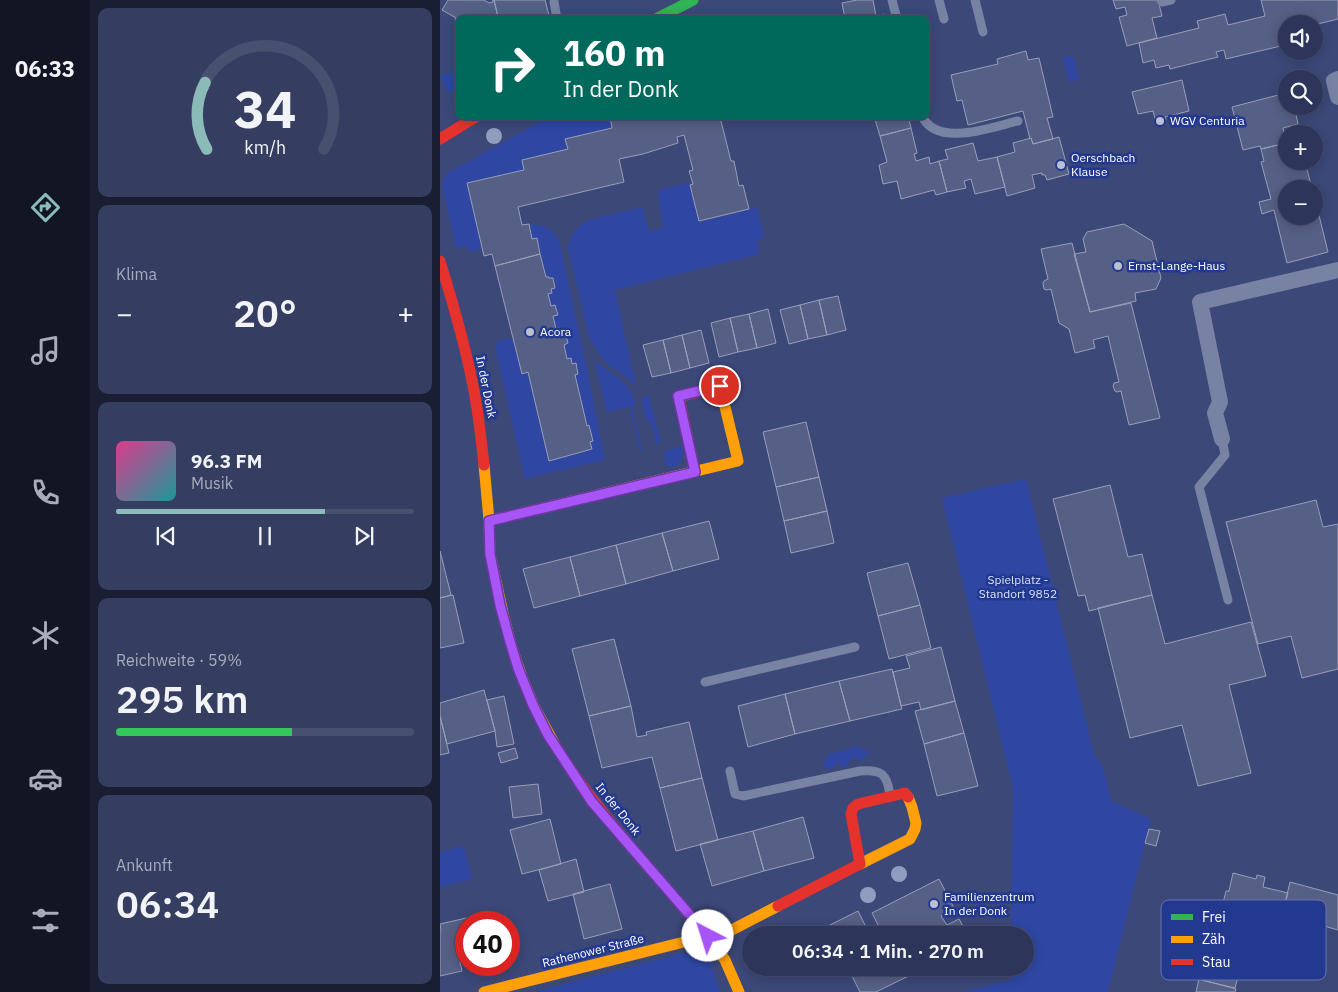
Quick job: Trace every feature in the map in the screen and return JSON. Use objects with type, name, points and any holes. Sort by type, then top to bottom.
[{"type":"street","points":[[664,15],[693,0]]},
{"type":"street","points":[[1338,80],[1334,81],[1338,97]]},
{"type":"street","points":[[440,139],[471,120]]},
{"type":"street","name":"In der Donk","points":[[440,261],[458,319],[476,399],[489,521],[490,554],[500,605],[518,668],[533,705],[548,735],[592,802],[708,936],[725,960],[738,992]]},
{"type":"street","points":[[1222,439],[1215,413],[1220,402],[1200,302],[1338,270]]},
{"type":"street","points":[[489,521],[695,472],[738,461],[720,386],[678,396],[695,472]]},
{"type":"street","points":[[708,936],[726,933],[910,839],[915,830],[916,823],[909,796],[905,793],[858,804],[853,808],[851,814],[860,864]]},
{"type":"street","name":"Rathenower Straße","points":[[484,992],[708,936]]},
{"type":"lane","points":[[892,0],[896,15]]},
{"type":"lane","points":[[939,0],[944,19]]},
{"type":"lane","points":[[975,0],[983,32]]},
{"type":"lane","points":[[1162,0],[1162,2],[1171,0]]},
{"type":"lane","points":[[554,2],[556,15]]},
{"type":"lane","points":[[924,120],[936,131],[947,134],[962,134],[1018,121]]},
{"type":"lane","points":[[1222,439],[1225,455],[1200,487],[1228,600]]},
{"type":"lane","points":[[705,682],[855,647]]},
{"type":"lane","points":[[730,771],[735,794],[743,796],[860,770],[876,770],[885,776],[890,795]]},
{"type":"lane","points":[[532,980],[533,992]]},
{"type":"green space","points":[[1073,55],[1079,79],[1069,82],[1063,58]]},
{"type":"green space","points":[[455,72],[455,90],[448,93],[440,75]]},
{"type":"green space","points":[[543,120],[611,120],[612,128],[566,139],[568,149],[522,160],[524,170],[467,183],[482,249],[469,252],[467,246],[456,248],[442,186],[446,174]]},
{"type":"green space","points":[[689,183],[699,222],[757,207],[764,238],[757,240],[760,254],[615,290],[636,386],[605,362],[590,340],[568,248],[577,228],[587,221],[643,207],[648,231],[663,228],[658,193],[661,189]]},
{"type":"green space","points":[[529,224],[546,228],[553,232],[559,240],[605,460],[525,479],[495,347],[499,340],[513,338],[522,374],[528,372],[549,460],[592,449],[590,442],[593,440],[589,426],[587,426],[575,375],[578,374],[576,363],[572,364],[571,358],[567,359],[564,345],[568,343],[564,329],[556,329],[553,316],[558,315],[555,305],[551,306],[548,294],[552,293],[551,289],[555,287],[553,278],[546,277],[537,238],[532,239]]},
{"type":"green space","points":[[595,362],[598,362],[621,380],[632,394],[636,404],[632,406],[642,451],[640,452],[630,407],[607,412]]},
{"type":"green space","points":[[649,396],[661,443],[656,444],[651,422],[647,423],[641,398]]},
{"type":"green space","points":[[684,446],[681,462],[667,468],[665,451]]},
{"type":"green space","name":"Spielplatz - Standort 9852","points":[[1026,479],[1094,754],[1103,767],[1111,801],[1151,819],[1108,992],[963,992],[1011,980],[1011,976],[1034,976],[1034,926],[1011,926],[1013,788],[942,498]]},
{"type":"green space","points":[[858,747],[870,752],[861,761],[853,756],[846,768],[837,763],[831,770],[823,765],[829,754]]},
{"type":"green space","points":[[464,846],[472,879],[440,887],[440,852]]},
{"type":"green space","points":[[691,951],[710,961],[720,992],[533,992]]},
{"type":"building","points":[[448,0],[484,0],[489,3],[494,0],[498,15],[455,15],[455,17],[442,10]]},
{"type":"building","points":[[494,0],[545,0],[549,15],[498,15]]},
{"type":"building","points":[[857,0],[873,0],[876,15],[844,15],[842,3]]},
{"type":"building","points":[[1113,0],[1158,0],[1162,16],[1152,18],[1157,38],[1127,46],[1119,17],[1127,15],[1125,7],[1116,9]]},
{"type":"building","points":[[1261,0],[1338,0],[1338,19],[1323,23],[1323,15],[1278,15],[1278,47],[1226,59],[1224,50],[1216,52],[1218,57],[1170,69],[1169,65],[1156,68],[1154,60],[1143,63],[1139,43],[1199,28],[1197,21],[1225,14],[1228,25],[1265,16]]},
{"type":"building","points":[[1026,51],[1028,60],[1039,58],[1053,117],[1047,118],[1053,139],[1033,144],[1023,111],[968,125],[962,100],[957,101],[951,75],[998,64],[997,59]]},
{"type":"building","points":[[1182,80],[1189,111],[1165,117],[1166,120],[1156,122],[1153,111],[1138,114],[1132,92]]},
{"type":"building","points":[[1278,95],[1278,115],[1296,115],[1298,124],[1278,125],[1278,145],[1261,149],[1260,146],[1243,150],[1232,107]]},
{"type":"building","points":[[611,120],[721,120],[731,161],[734,161],[739,186],[743,185],[749,209],[699,221],[690,185],[693,184],[689,171],[693,170],[684,135],[677,137],[678,143],[619,159],[624,182],[518,207],[522,225],[529,224],[532,239],[537,238],[540,254],[495,266],[492,254],[484,256],[467,183],[524,170],[522,160],[568,149],[565,139],[612,128]]},
{"type":"building","points":[[875,120],[909,120],[911,128],[880,136]]},
{"type":"building","points":[[911,128],[917,153],[914,154],[916,161],[929,157],[930,164],[939,161],[947,192],[936,195],[934,190],[901,199],[897,181],[883,184],[879,165],[887,162],[880,136]]},
{"type":"building","points":[[1059,137],[1069,174],[1047,180],[1042,173],[1032,175],[1035,188],[1007,196],[997,157],[1015,152],[1013,143],[1031,138],[1033,144]]},
{"type":"building","points":[[973,143],[978,161],[997,157],[1005,187],[975,194],[971,179],[964,181],[966,188],[947,192],[939,161],[948,159],[945,150]]},
{"type":"building","points":[[1278,145],[1278,170],[1307,170],[1310,180],[1278,180],[1278,225],[1321,225],[1328,252],[1287,263],[1274,210],[1262,214],[1259,202],[1271,199],[1261,162],[1264,161],[1261,149]]},
{"type":"building","name":"Ernst-Lange-Haus","points":[[1124,224],[1152,241],[1161,278],[1156,289],[1135,293],[1136,301],[1090,312],[1074,254],[1086,252],[1083,239],[1087,232]]},
{"type":"building","points":[[1072,243],[1090,312],[1131,303],[1160,418],[1129,425],[1121,391],[1115,391],[1113,386],[1114,383],[1119,382],[1108,336],[1093,340],[1095,348],[1075,353],[1069,329],[1059,323],[1051,289],[1044,289],[1043,283],[1048,279],[1041,249]]},
{"type":"building","points":[[540,254],[546,277],[553,278],[555,288],[551,289],[552,293],[548,294],[551,306],[555,305],[558,315],[553,316],[556,329],[564,328],[568,343],[564,345],[567,359],[571,358],[572,364],[576,363],[578,374],[575,375],[587,426],[589,425],[593,441],[590,442],[592,449],[549,461],[528,372],[522,374],[495,266]]},
{"type":"building","points":[[838,296],[846,330],[827,335],[819,300]]},
{"type":"building","points":[[819,300],[827,335],[808,339],[800,305]]},
{"type":"building","points":[[800,305],[808,339],[789,344],[780,310]]},
{"type":"building","points":[[768,309],[776,343],[757,348],[749,314]]},
{"type":"building","points":[[749,314],[757,348],[738,352],[730,318]]},
{"type":"building","points":[[730,318],[738,352],[719,357],[711,323]]},
{"type":"building","points":[[701,330],[709,363],[690,368],[682,335]]},
{"type":"building","points":[[682,335],[690,368],[671,373],[663,340]]},
{"type":"building","points":[[663,340],[671,373],[652,377],[643,345]]},
{"type":"building","points":[[806,422],[819,477],[776,487],[763,432]]},
{"type":"building","points":[[819,477],[827,511],[784,521],[776,487]]},
{"type":"building","points":[[1110,485],[1128,557],[1142,554],[1152,595],[1089,611],[1085,595],[1078,596],[1053,499]]},
{"type":"building","points":[[1316,500],[1323,527],[1338,524],[1338,669],[1302,678],[1291,636],[1258,644],[1226,522]]},
{"type":"building","points":[[827,511],[834,543],[791,553],[784,521]]},
{"type":"building","points":[[709,521],[719,559],[673,571],[662,533]]},
{"type":"building","points":[[662,533],[673,571],[626,584],[616,545]]},
{"type":"building","points":[[616,545],[626,584],[580,596],[570,557]]},
{"type":"building","points":[[440,551],[451,595],[440,598]]},
{"type":"building","points":[[570,557],[580,596],[534,608],[523,569]]},
{"type":"building","points":[[908,563],[920,605],[878,616],[867,573]]},
{"type":"building","points":[[453,595],[464,643],[440,648],[440,598]]},
{"type":"building","points":[[1152,595],[1165,644],[1251,622],[1266,676],[1229,685],[1251,773],[1198,786],[1182,725],[1130,738],[1098,608]]},
{"type":"building","points":[[920,605],[931,648],[889,659],[878,616]]},
{"type":"building","points":[[614,639],[631,706],[589,716],[572,649]]},
{"type":"building","points":[[941,647],[955,701],[921,710],[919,702],[901,706],[893,672],[910,668],[906,656]]},
{"type":"building","points":[[892,669],[902,709],[850,721],[839,681]]},
{"type":"building","points":[[839,681],[850,721],[795,734],[785,694]]},
{"type":"building","points":[[484,690],[495,731],[447,744],[440,716],[440,703]]},
{"type":"building","points":[[785,694],[795,734],[748,747],[738,706]]},
{"type":"building","points":[[504,696],[514,744],[497,747],[487,700]]},
{"type":"building","points":[[955,701],[964,733],[924,744],[915,711]]},
{"type":"building","points":[[631,706],[637,737],[647,735],[646,732],[689,722],[702,778],[660,788],[652,757],[602,768],[589,716]]},
{"type":"building","points":[[440,716],[449,753],[440,755]]},
{"type":"building","points":[[964,733],[978,786],[937,796],[924,744]]},
{"type":"building","points":[[515,748],[518,758],[501,763],[498,753]]},
{"type":"building","points":[[702,778],[718,840],[676,851],[660,788]]},
{"type":"building","points":[[538,784],[542,814],[513,818],[509,787]]},
{"type":"building","points":[[803,817],[814,858],[764,871],[753,831]]},
{"type":"building","points":[[550,819],[561,864],[522,874],[510,830]]},
{"type":"building","points":[[1149,829],[1160,831],[1156,846],[1145,843]]},
{"type":"building","points":[[753,831],[764,871],[712,886],[700,844]]},
{"type":"building","points":[[576,859],[584,892],[548,901],[539,870]]},
{"type":"building","points":[[1233,873],[1256,879],[1257,875],[1265,877],[1263,887],[1288,893],[1286,900],[1224,900],[1226,891],[1229,891]]},
{"type":"building","points":[[939,879],[954,908],[941,916],[947,925],[959,919],[963,926],[878,926],[872,913]]},
{"type":"building","points":[[1290,882],[1338,895],[1338,930],[1326,927],[1326,900],[1286,900]]},
{"type":"building","points":[[610,884],[622,929],[584,939],[573,894]]},
{"type":"building","points":[[858,911],[866,926],[828,926]]},
{"type":"building","points":[[455,921],[455,973],[440,976],[441,930],[440,924]]},
{"type":"building","points":[[852,976],[909,976],[876,992],[860,992]]},
{"type":"building","points":[[1199,980],[1236,989],[1235,992],[1196,992]]},
{"type":"building","points":[[1201,980],[1237,980],[1235,988]]},
{"type":"traffic: fast","points":[[664,15],[693,0]]},
{"type":"traffic: slow","points":[[489,521],[738,461],[720,386],[713,388]]},
{"type":"traffic: slow","points":[[484,465],[490,554],[504,618],[522,677],[534,706],[554,743]]},
{"type":"traffic: slow","points":[[860,864],[910,839],[916,823],[908,797]]},
{"type":"traffic: slow","points":[[484,992],[726,933],[778,906]]},
{"type":"traffic: slow","points":[[696,923],[725,960],[739,992]]},
{"type":"traffic: jam","points":[[440,139],[471,120]]},
{"type":"traffic: jam","points":[[440,261],[458,320],[469,366],[478,412],[484,465]]},
{"type":"traffic: jam","points":[[695,472],[679,397],[713,388]]},
{"type":"traffic: jam","points":[[554,743],[586,791],[696,923]]},
{"type":"traffic: jam","points":[[778,906],[860,864],[851,814],[853,808],[858,804],[905,793],[908,797]]},
{"type":"place","name":"WGV Centuria","points":[[1160,121]]},
{"type":"place","name":"Oerschbach Klause","points":[[1061,165]]},
{"type":"place","name":"Ernst-Lange-Haus","points":[[1118,266]]},
{"type":"place","name":"Acora","points":[[530,332]]},
{"type":"place","name":"Familienzentrum In der Donk","points":[[934,904]]},
{"type":"route","points":[[708,936],[592,802],[548,735],[518,668],[509,638],[490,554],[489,521],[695,472],[678,396],[720,386]]}]
